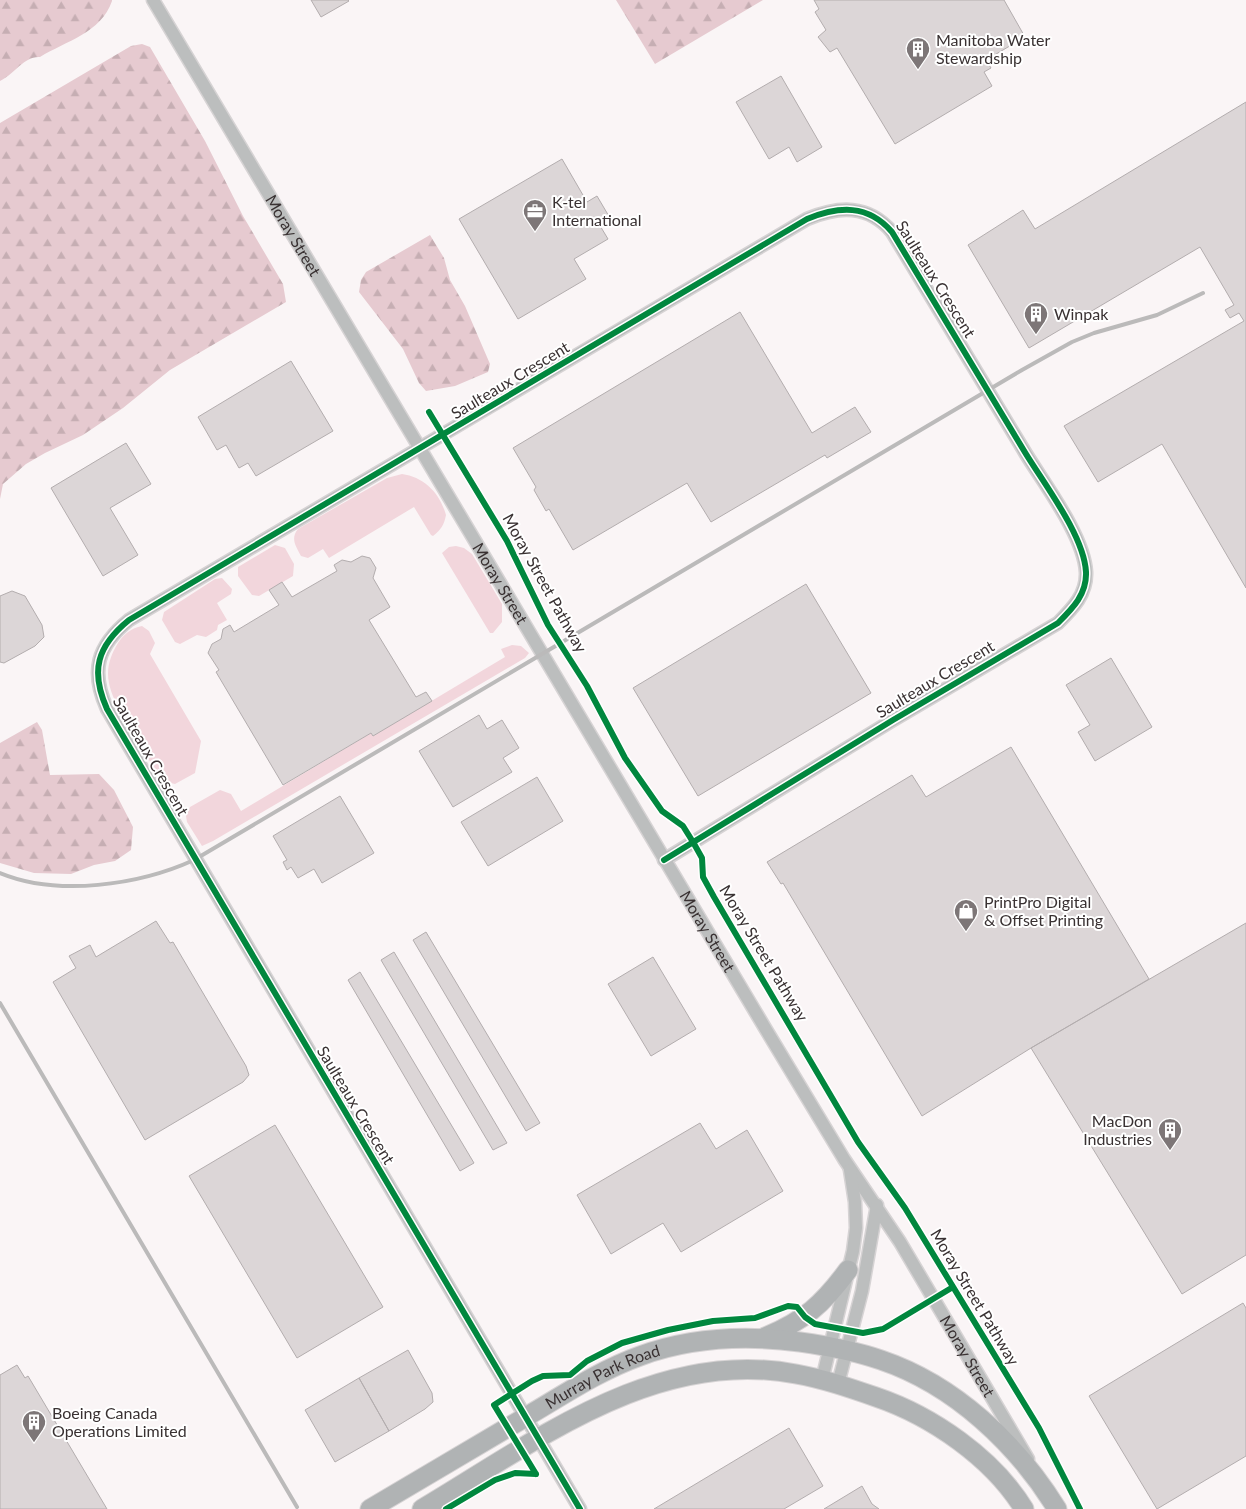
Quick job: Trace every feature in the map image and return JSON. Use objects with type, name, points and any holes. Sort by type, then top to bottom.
[{"type":"street","name":"Moray Street","points":[[153,0],[664,860],[849,1166],[877,1205],[1009,1424],[1057,1509]]},
{"type":"street","name":"Saulteaux Crescent","points":[[580,1509],[106,709],[97,683],[100,657],[105,644],[129,620],[807,219],[840,208],[855,209],[872,215],[884,223],[892,232],[1074,533],[1084,556],[1085,590],[1078,602],[1058,623],[900,715],[664,860]]},
{"type":"street","name":"Moray Street","points":[[839,1348],[848,1270],[856,1228],[855,1202],[849,1166]]},
{"type":"street","name":"Moray Street","points":[[830,1382],[839,1348],[864,1282],[877,1205]]},
{"type":"street","points":[[764,1337],[792,1326],[812,1312],[831,1293],[848,1270]]},
{"type":"street","name":"Murray Park Road","points":[[370,1509],[587,1381],[640,1356],[698,1340],[764,1337],[839,1348]]},
{"type":"street","name":"Moray Street","points":[[839,1348],[883,1361],[912,1374],[972,1411],[998,1434],[1041,1483]]},
{"type":"street","name":"Murray Park Road","points":[[422,1509],[601,1404],[651,1384],[721,1371],[762,1370],[795,1374],[830,1382]]},
{"type":"street","points":[[830,1382],[899,1405],[944,1432],[989,1466],[1016,1496],[1024,1509]]},
{"type":"shaded area","points":[[402,474],[424,482],[440,500],[446,515],[442,527],[436,534],[431,535],[414,507],[329,558],[323,549],[308,558],[301,556],[294,539],[298,529],[387,478]]},
{"type":"shaded area","points":[[275,545],[285,548],[294,564],[293,576],[259,596],[252,595],[238,576],[238,567]]},
{"type":"shaded area","points":[[449,547],[464,548],[472,554],[502,604],[502,622],[493,633],[490,633],[442,553]]},
{"type":"shaded area","points":[[222,578],[232,589],[231,594],[217,603],[227,620],[218,625],[217,630],[206,637],[197,635],[180,644],[175,642],[162,620],[164,612],[215,579]]},
{"type":"shaded area","points":[[142,626],[149,631],[155,643],[150,654],[201,741],[195,773],[175,784],[162,781],[124,718],[109,683],[109,663],[118,643],[128,632]]},
{"type":"shaded area","points":[[512,645],[521,646],[529,653],[525,658],[213,841],[202,846],[187,822],[186,816],[190,807],[220,790],[231,794],[241,811],[371,733],[373,736],[505,657],[501,649]]},
{"type":"green space","points":[[0,0],[112,1],[107,12],[91,29],[40,57],[29,59],[0,81]]},
{"type":"green space","points":[[616,0],[763,0],[655,64]]},
{"type":"green space","points":[[142,44],[150,47],[205,141],[243,216],[283,284],[286,302],[170,370],[123,408],[83,435],[26,464],[3,484],[0,499],[0,123],[131,46]]},
{"type":"green space","points":[[430,235],[444,258],[450,280],[465,306],[490,364],[488,372],[455,386],[426,391],[419,383],[403,349],[359,292],[361,280],[366,272]]},
{"type":"green space","points":[[37,722],[42,730],[50,775],[99,774],[114,790],[133,827],[131,850],[115,861],[94,865],[71,874],[34,873],[0,863],[0,743]]},
{"type":"building","points":[[311,0],[348,0],[349,1],[321,17]]},
{"type":"building","name":"Manitoba Water Stewardship","points":[[814,0],[1004,0],[1025,37],[986,60],[991,68],[984,72],[992,86],[895,144],[837,48],[830,52],[818,37],[826,30],[815,12],[819,9]]},
{"type":"building","points":[[781,76],[822,147],[797,162],[789,147],[769,159],[736,102]]},
{"type":"building","name":"Winpak","points":[[1246,102],[1246,588],[1162,444],[1098,482],[1064,426],[1244,321],[1239,313],[1230,318],[1225,310],[1234,305],[1200,247],[1029,348],[968,245],[1023,210],[1035,229]]},
{"type":"building","name":"K-tel International","points":[[562,159],[587,202],[597,196],[610,218],[599,224],[608,239],[574,259],[586,279],[518,319],[459,219]]},
{"type":"building","points":[[740,312],[812,433],[855,407],[871,432],[827,458],[825,455],[711,522],[687,483],[573,550],[549,509],[546,511],[534,490],[536,487],[513,448]]},
{"type":"building","points":[[291,361],[333,431],[256,476],[248,463],[239,468],[226,445],[217,450],[198,417]]},
{"type":"building","points":[[126,443],[151,484],[110,508],[138,555],[103,576],[51,488]]},
{"type":"building","points":[[362,556],[370,558],[376,568],[373,578],[390,607],[369,620],[416,697],[426,692],[432,701],[373,736],[371,733],[283,785],[216,672],[219,670],[208,653],[212,644],[221,639],[223,629],[230,625],[234,632],[279,605],[269,590],[282,582],[292,597],[337,571],[334,565],[342,560],[351,562]]},
{"type":"building","points":[[806,584],[871,693],[698,796],[633,688]]},
{"type":"building","points":[[12,591],[25,596],[42,625],[44,637],[35,646],[4,663],[0,662],[0,596]]},
{"type":"building","points":[[1111,658],[1152,727],[1095,761],[1078,732],[1090,725],[1066,685]]},
{"type":"building","points":[[479,715],[487,729],[502,720],[519,748],[503,758],[512,772],[453,807],[419,751]]},
{"type":"building","name":"PrintPro Digital & Offset Printing","points":[[1011,747],[1149,979],[1031,1048],[922,1116],[783,883],[781,884],[767,862],[912,775],[926,797]]},
{"type":"building","points":[[537,777],[563,821],[488,866],[461,822]]},
{"type":"building","points":[[340,796],[374,853],[322,883],[314,869],[298,878],[291,867],[287,870],[283,862],[287,860],[273,836]]},
{"type":"building","points":[[156,921],[170,943],[173,942],[246,1066],[249,1075],[243,1082],[145,1140],[53,982],[76,968],[69,956],[90,945],[96,957]]},
{"type":"building","name":"MacDon Industries","points":[[1246,923],[1246,1255],[1182,1294],[1031,1048]]},
{"type":"building","points":[[426,932],[540,1123],[526,1131],[413,940]]},
{"type":"building","points":[[394,952],[507,1143],[493,1150],[381,960]]},
{"type":"building","points":[[653,957],[696,1029],[651,1056],[608,984]]},
{"type":"building","points":[[360,972],[474,1163],[460,1171],[348,980]]},
{"type":"building","points":[[700,1123],[716,1149],[747,1130],[783,1191],[681,1252],[663,1223],[611,1254],[577,1195]]},
{"type":"building","points":[[275,1125],[383,1307],[297,1358],[189,1176]]},
{"type":"building","points":[[1243,1303],[1246,1308],[1246,1456],[1157,1509],[1089,1396]]},
{"type":"building","points":[[408,1350],[432,1393],[433,1402],[389,1431],[359,1378]]},
{"type":"building","name":"Boeing Canada Operations Limited","points":[[17,1365],[25,1378],[28,1376],[107,1509],[0,1509],[0,1375]]},
{"type":"building","points":[[359,1378],[389,1431],[335,1462],[305,1410]]},
{"type":"building","points":[[789,1428],[823,1486],[784,1509],[654,1509]]},
{"type":"building","points":[[862,1486],[872,1504],[879,1509],[824,1509]]},
{"type":"railway","points":[[0,873],[47,885],[98,885],[149,876],[194,860],[1022,370],[1072,342],[1094,333],[1157,315],[1203,293]]},
{"type":"railway","points":[[0,1003],[297,1507]]},
{"type":"cycle path","points":[[580,1509],[107,709],[99,683],[98,671],[100,660],[103,650],[110,640],[129,620],[807,219],[842,210],[863,212],[873,216],[892,232],[1062,511],[1084,558],[1086,580],[1082,594],[1058,623],[893,720],[664,860]]},
{"type":"cycle path","name":"Moray Street Pathway","points":[[429,412],[507,541],[548,625],[587,686],[625,758],[662,811],[683,826],[693,842],[702,858],[703,877],[714,897],[858,1142],[905,1208],[1039,1428],[1080,1509]]},
{"type":"cycle path","name":"Moray Street Pathway","points":[[536,1474],[494,1405],[543,1376],[570,1375],[587,1361],[622,1343],[668,1330],[713,1321],[755,1318],[788,1306],[797,1307],[805,1317],[815,1324],[863,1333],[883,1329],[953,1287]]},
{"type":"cycle path","points":[[446,1509],[495,1480],[515,1473],[536,1474]]},
{"type":"place","name":"Manitoba Water Stewardship","points":[[918,70]]},
{"type":"place","name":"K-tel International","points":[[535,232]]},
{"type":"place","name":"Winpak","points":[[1036,335]]},
{"type":"place","name":"PrintPro Digital & Offset Printing","points":[[966,932]]},
{"type":"place","name":"MacDon Industries","points":[[1170,1151]]},
{"type":"place","name":"Boeing Canada Operations Limited","points":[[34,1443]]}]
